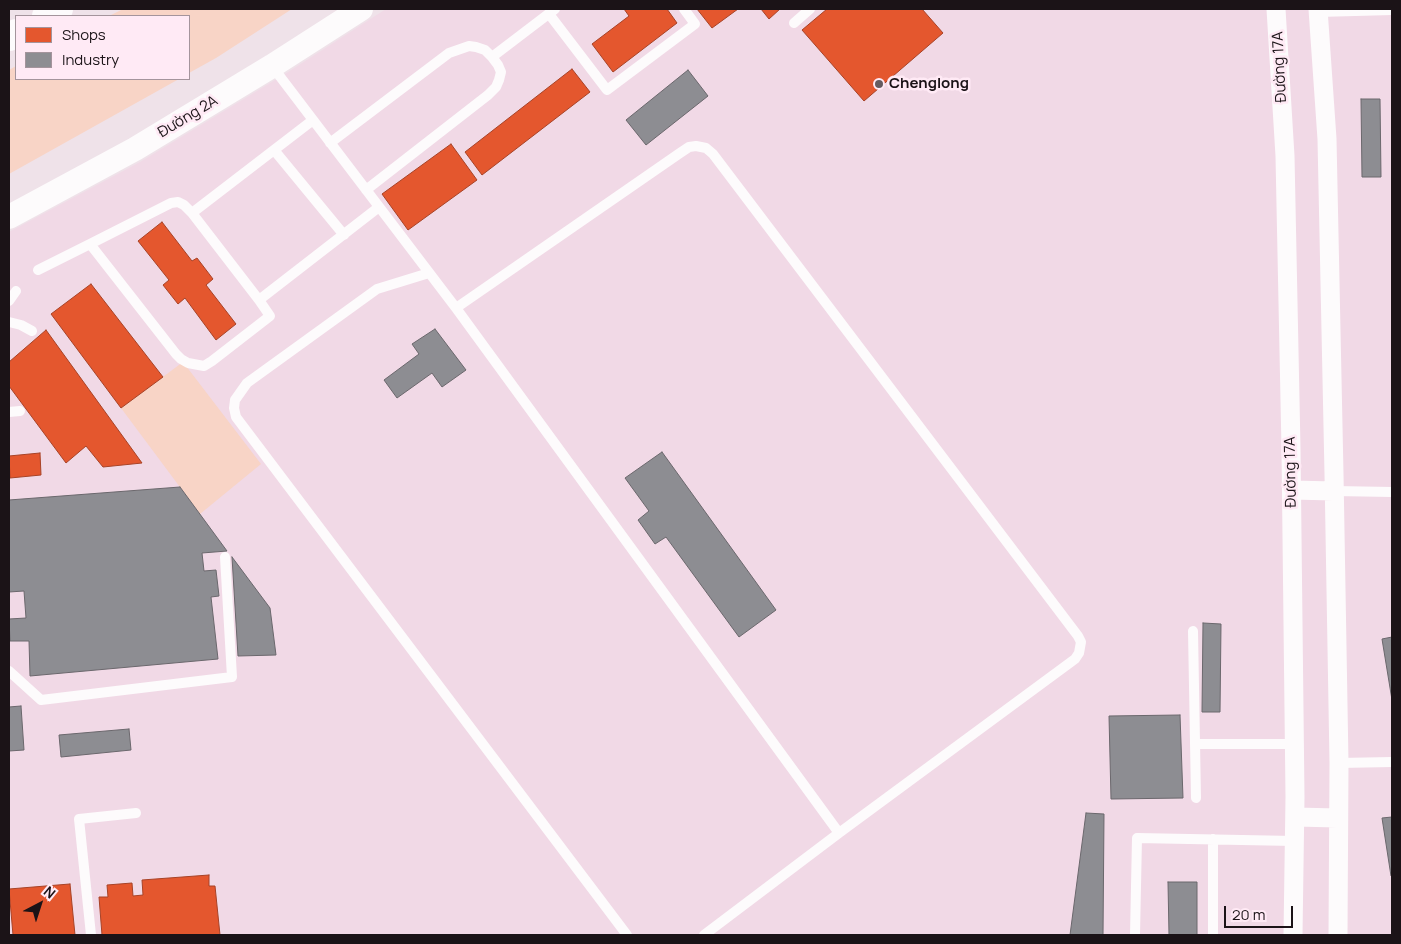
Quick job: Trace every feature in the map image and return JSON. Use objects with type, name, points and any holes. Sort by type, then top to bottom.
[{"type":"highway","points":[[48,15],[59,9]]},
{"type":"street","name":"Đường 2A","points":[[9,217],[134,149],[272,66],[361,9]]},
{"type":"street","name":"Đường 17A","points":[[1276,9],[1285,156],[1292,490],[1295,817],[1293,935]]},
{"type":"street","points":[[1318,10],[1327,139],[1339,763],[1338,935]]},
{"type":"street","points":[[1292,490],[1334,491]]},
{"type":"street","points":[[1295,817],[1338,818]]},
{"type":"lane","points":[[492,57],[552,11],[607,90],[695,24],[684,9]]},
{"type":"lane","points":[[794,23],[810,9]]},
{"type":"lane","points":[[1318,10],[1392,10]]},
{"type":"lane","points":[[330,143],[449,53],[469,46],[485,50],[492,57],[501,72],[500,80],[496,87],[366,190]]},
{"type":"lane","points":[[272,66],[456,308],[839,833]]},
{"type":"lane","points":[[192,213],[313,120]]},
{"type":"lane","points":[[456,308],[689,147],[706,148],[713,154],[1078,636],[1081,647],[1075,659],[704,935]]},
{"type":"lane","points":[[274,150],[344,235]]},
{"type":"lane","points":[[38,270],[171,203],[178,202],[192,213],[260,300],[270,316],[212,362],[204,366],[188,363],[176,354],[90,244]]},
{"type":"lane","points":[[260,300],[379,207]]},
{"type":"lane","points":[[430,273],[377,289],[248,383],[235,400],[236,417],[627,935]]},
{"type":"lane","points":[[9,301],[16,291]]},
{"type":"lane","points":[[9,322],[21,325],[32,331]]},
{"type":"lane","points":[[9,412],[20,411]]},
{"type":"lane","points":[[1334,491],[1392,492]]},
{"type":"lane","points":[[9,671],[41,700],[232,677],[225,557]]},
{"type":"lane","points":[[1193,631],[1196,798]]},
{"type":"lane","points":[[1195,744],[1294,744]]},
{"type":"lane","points":[[1339,763],[1392,762]]},
{"type":"lane","points":[[91,935],[79,819],[136,813]]},
{"type":"lane","points":[[1135,935],[1137,838],[1294,841]]},
{"type":"lane","points":[[1213,840],[1213,935]]},
{"type":"shaded area","points":[[123,9],[292,9],[190,72],[190,15],[111,15]]},
{"type":"shaded area","points":[[386,9],[1392,9],[1392,935],[9,935],[9,232],[140,162],[285,74]]},
{"type":"shaded area","points":[[15,67],[15,80],[177,80],[9,174],[9,70]]},
{"type":"shaded area","points":[[183,362],[261,464],[200,514],[121,408]]},
{"type":"building: Shops","points":[[624,9],[667,9],[677,23],[613,72],[592,44],[629,16]]},
{"type":"building: Shops","points":[[697,9],[738,9],[712,28]]},
{"type":"building: Shops","points":[[761,9],[780,9],[769,19]]},
{"type":"building: Shops","points":[[827,9],[922,9],[943,33],[864,101],[802,30]]},
{"type":"building: Shops","points":[[572,69],[590,92],[482,175],[465,152]]},
{"type":"building: Shops","points":[[451,144],[477,180],[408,230],[382,194]]},
{"type":"building: Shops","points":[[162,222],[192,261],[197,258],[213,279],[206,285],[236,324],[216,340],[185,298],[178,304],[163,285],[169,280],[138,241]]},
{"type":"building: Shops","points":[[91,284],[163,377],[121,408],[51,314]]},
{"type":"building: Shops","points":[[46,330],[142,463],[103,467],[86,446],[66,463],[9,386],[9,362]]},
{"type":"building: Shops","points":[[40,453],[41,475],[10,478],[9,456]]},
{"type":"building: Shops","points":[[209,875],[209,886],[215,886],[220,935],[102,935],[99,897],[108,897],[107,885],[132,883],[133,896],[143,895],[142,880]]},
{"type":"building: Shops","points":[[70,884],[75,935],[13,935],[9,889]]},
{"type":"building: Industry","points":[[688,70],[708,96],[646,145],[626,120]]},
{"type":"building: Industry","points":[[1361,99],[1380,99],[1381,177],[1362,177]]},
{"type":"building: Industry","points":[[435,329],[466,370],[442,387],[432,373],[397,398],[384,380],[419,354],[412,344]]},
{"type":"building: Industry","points":[[662,452],[776,610],[739,637],[666,537],[655,544],[638,520],[649,511],[625,478]]},
{"type":"building: Industry","points":[[180,487],[227,551],[202,553],[204,571],[216,570],[219,596],[211,597],[218,659],[30,676],[29,641],[10,641],[9,619],[26,618],[24,591],[9,592],[9,500]]},
{"type":"building: Industry","points":[[232,557],[270,608],[276,655],[238,656]]},
{"type":"building: Industry","points":[[1203,623],[1221,624],[1220,712],[1202,712]]},
{"type":"building: Industry","points":[[1392,637],[1392,700],[1382,639]]},
{"type":"building: Industry","points":[[21,706],[24,750],[9,751],[9,707]]},
{"type":"building: Industry","points":[[1180,715],[1183,798],[1111,799],[1109,716]]},
{"type":"building: Industry","points":[[129,729],[131,750],[61,757],[59,735]]},
{"type":"building: Industry","points":[[1086,813],[1104,814],[1103,935],[1070,935]]},
{"type":"building: Industry","points":[[1392,817],[1392,876],[1391,876],[1382,818]]},
{"type":"building: Industry","points":[[1168,882],[1197,882],[1197,935],[1169,935]]},
{"type":"place","name":"Chenglong","points":[[879,84]]}]
